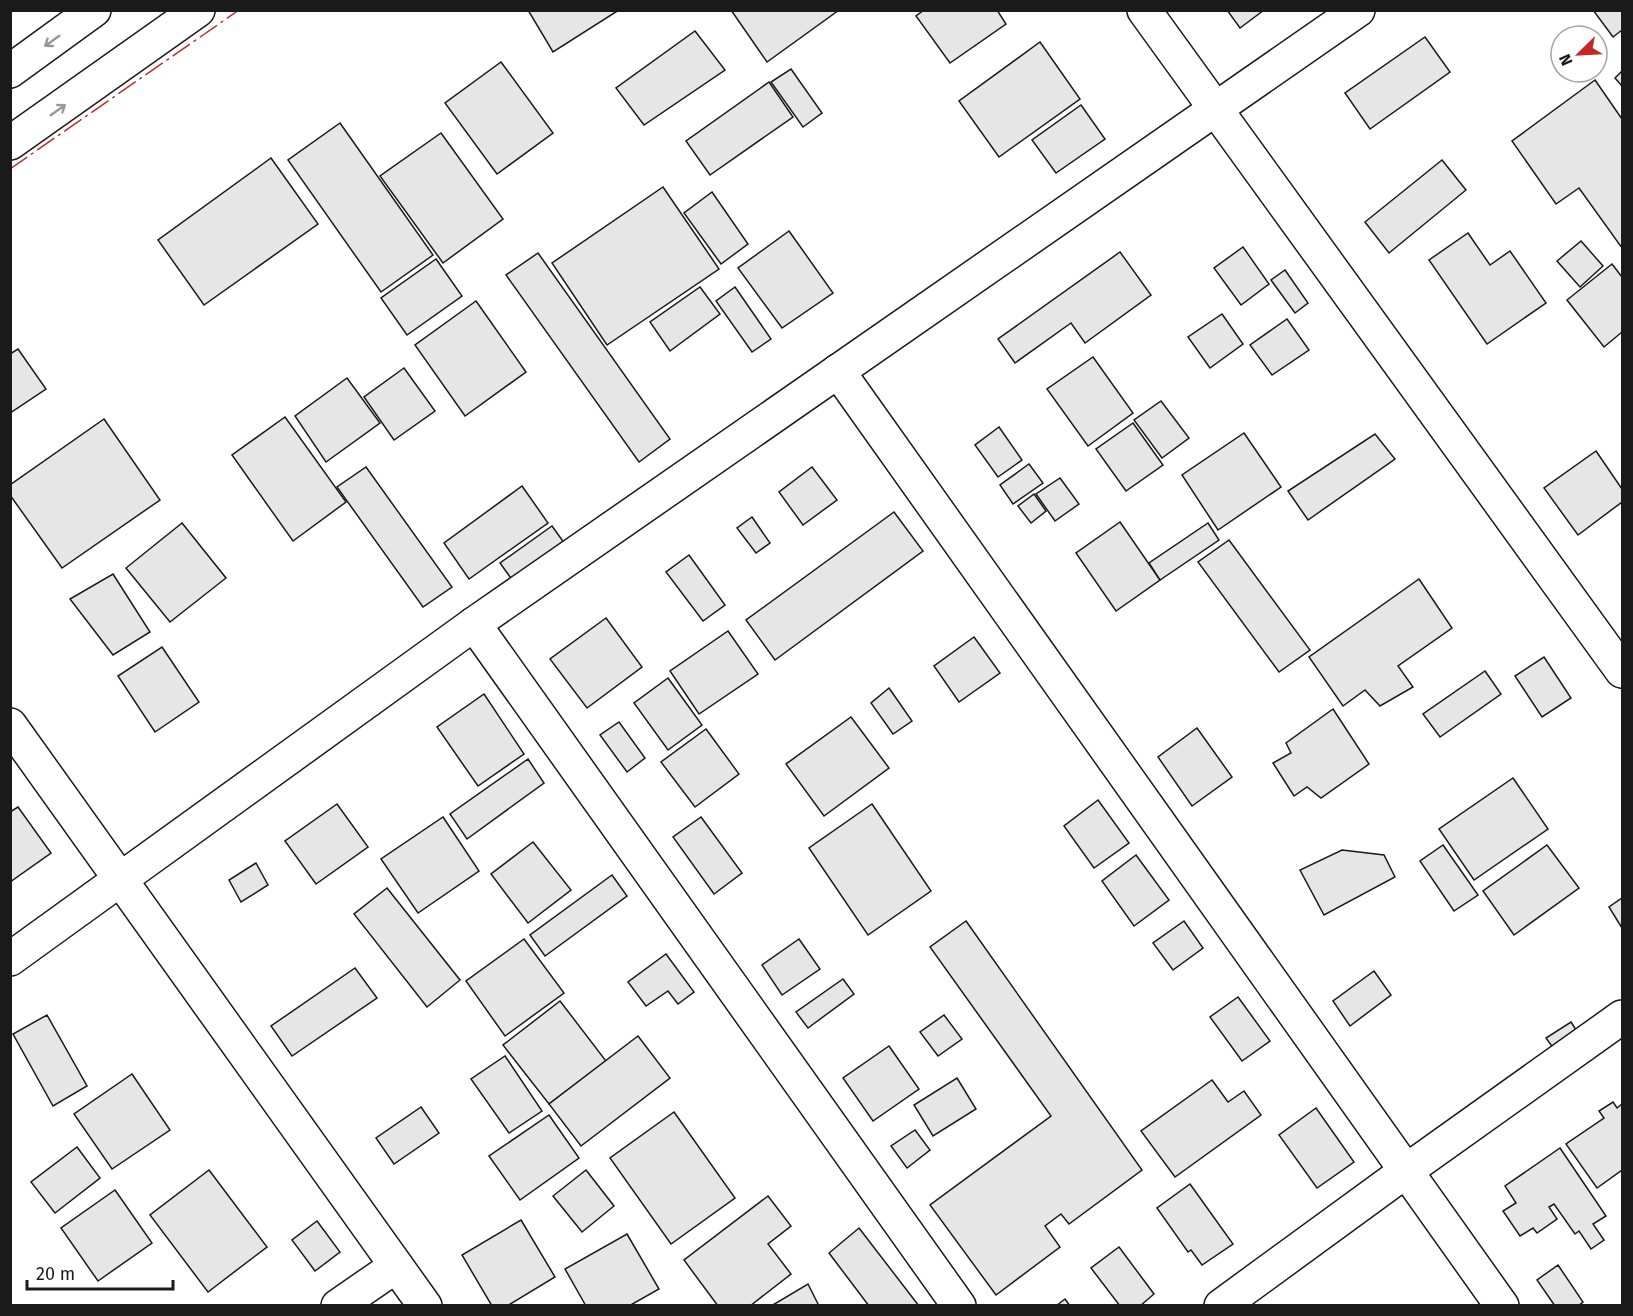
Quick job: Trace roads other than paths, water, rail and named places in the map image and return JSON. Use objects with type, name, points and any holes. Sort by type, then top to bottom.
[{"type":"main road","points":[[10,71],[94,10]]},
{"type":"main road","points":[[10,143],[198,10]]},
{"type":"main road","points":[[1144,10],[1623,671]]},
{"type":"main road","points":[[10,959],[474,624],[1358,10]]},
{"type":"main road","points":[[838,370],[1502,1305]]},
{"type":"main road","points":[[474,624],[959,1305]]},
{"type":"main road","points":[[10,725],[425,1305]]},
{"type":"main road","points":[[1221,1305],[1406,1170],[1623,1017]]},
{"type":"main road","points":[[338,1305],[396,1266]]}]
